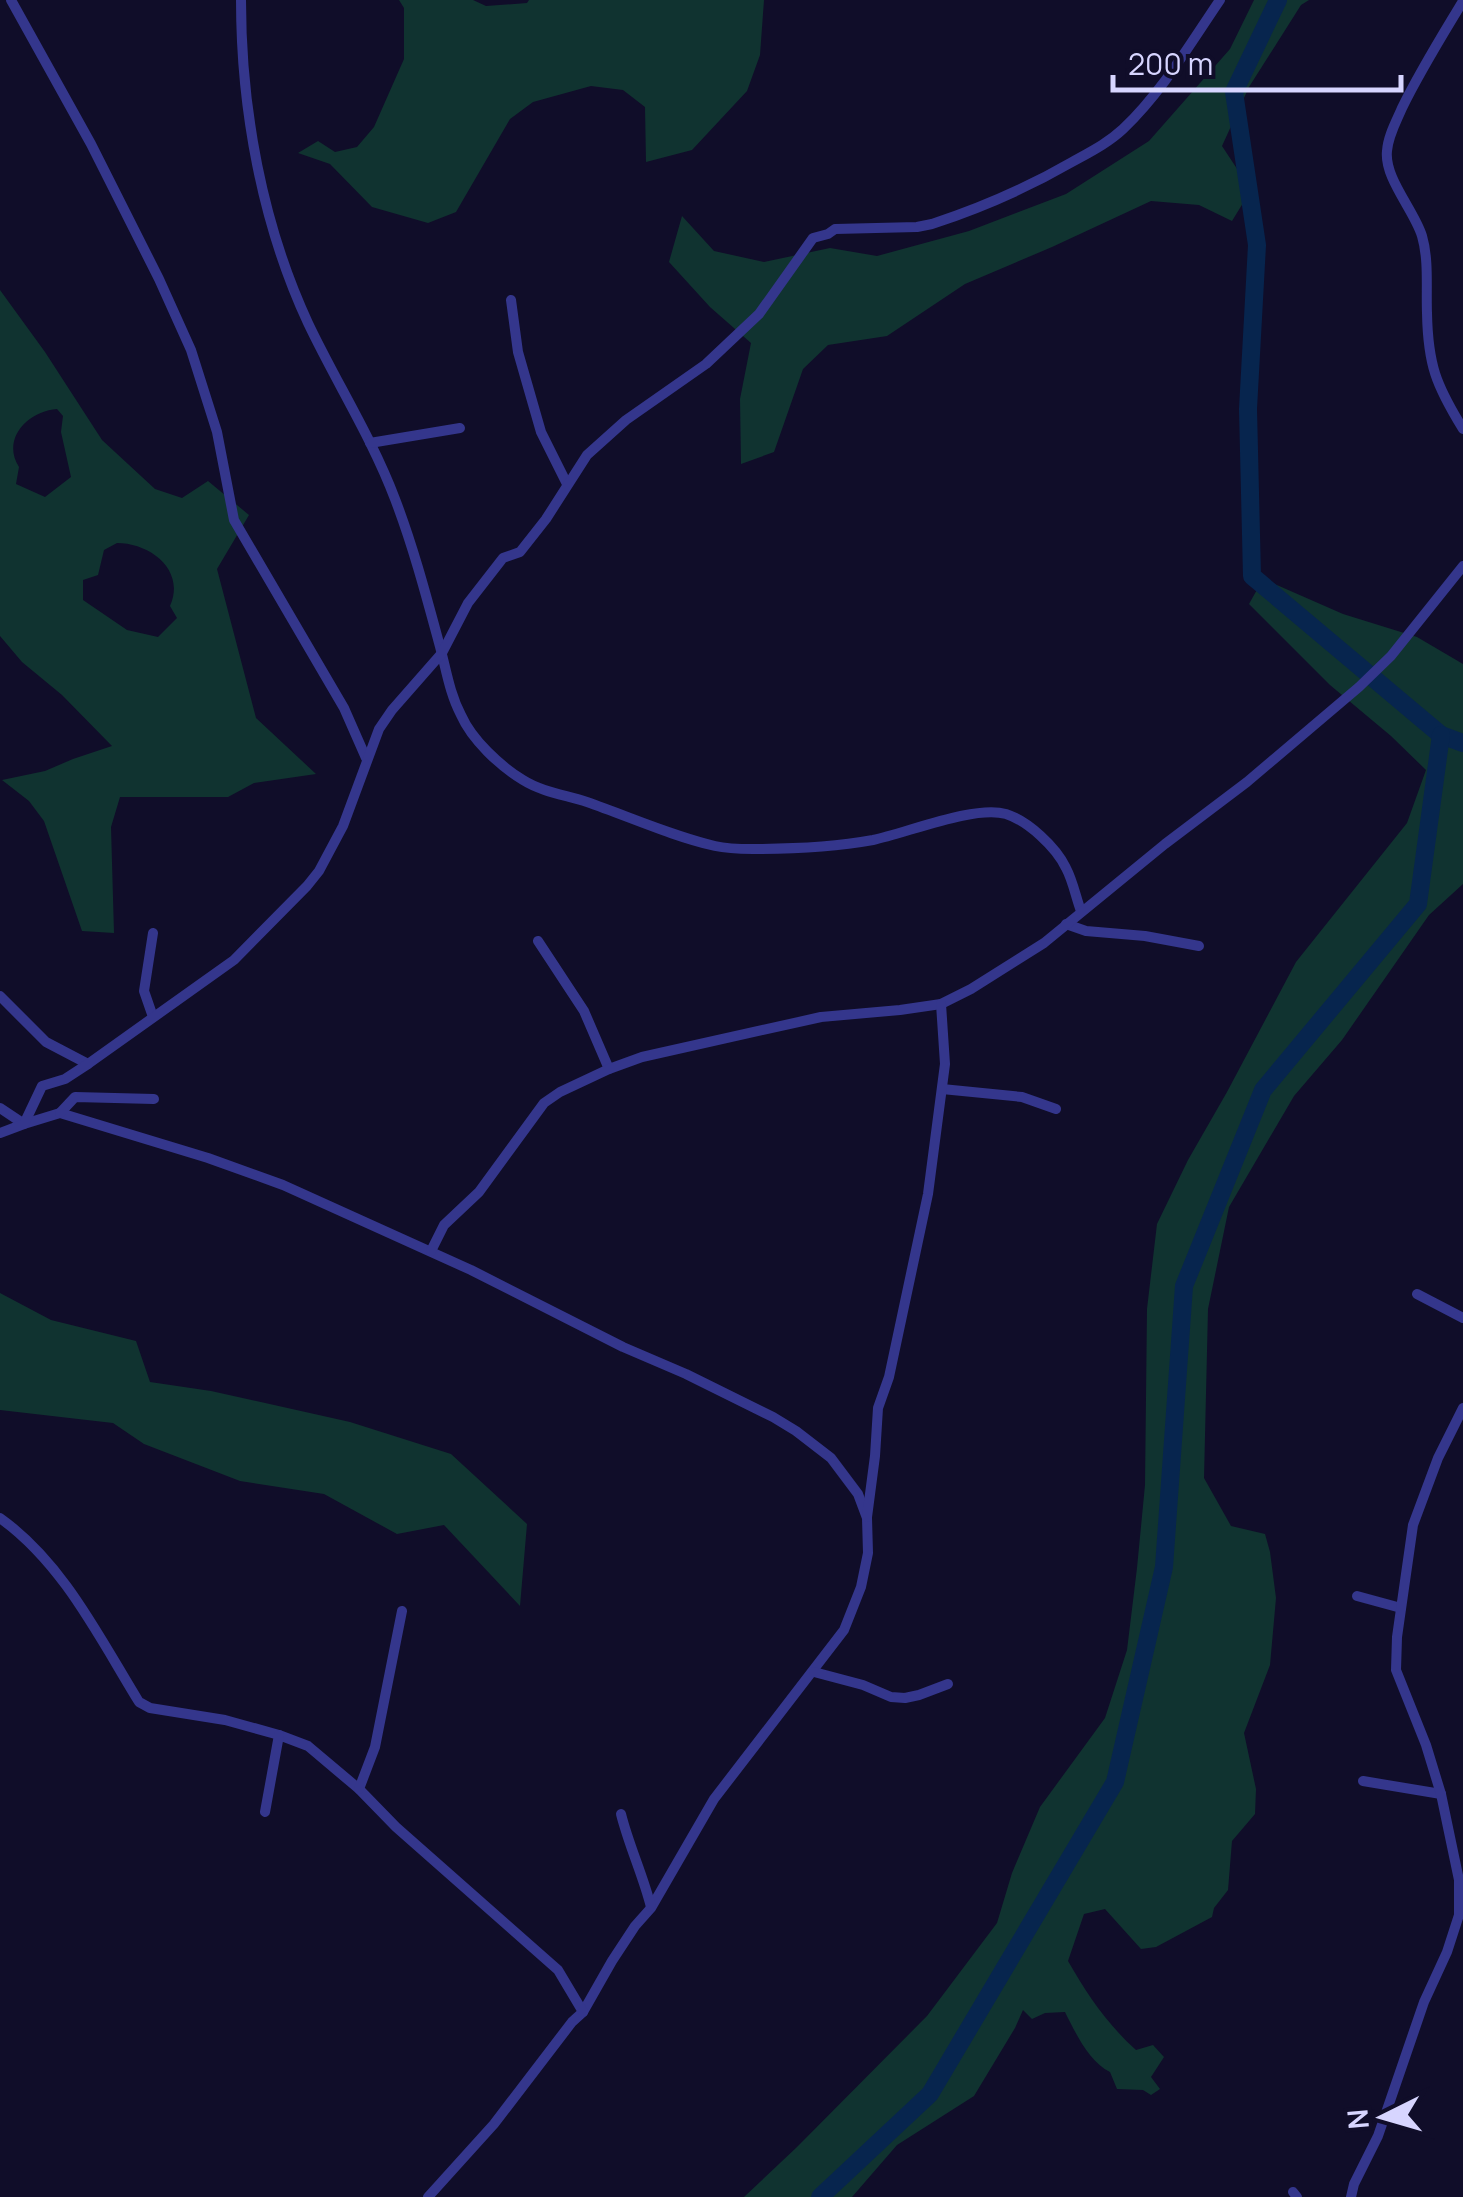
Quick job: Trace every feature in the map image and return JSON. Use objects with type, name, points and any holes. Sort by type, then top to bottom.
[{"type":"street","points":[[12,0],[92,144],[190,350],[218,432],[234,520],[344,708],[366,758]]},
{"type":"street","points":[[241,0],[248,104],[275,232],[307,321],[386,474],[406,529],[446,679],[466,726],[505,766],[536,788],[718,847],[833,846],[971,815],[1008,814],[1026,824],[1059,858],[1081,911]]},
{"type":"street","points":[[24,1124],[42,1086],[66,1079],[234,960],[307,886],[343,826],[379,729],[442,653],[468,603],[503,558],[520,552],[587,455],[620,425],[706,364],[759,314],[813,238],[835,229],[932,224],[1021,190],[1100,146],[1122,130],[1161,84],[1220,0]]},
{"type":"street","points":[[1463,0],[1414,84],[1386,154],[1390,172],[1422,238],[1433,369],[1442,394],[1463,428]]},
{"type":"street","points":[[511,300],[518,352],[541,432],[567,484]]},
{"type":"street","points":[[370,443],[460,428]]},
{"type":"street","points":[[431,1251],[444,1225],[479,1192],[551,1096],[642,1057],[821,1017],[941,1004],[1044,943],[1360,688],[1463,566]]},
{"type":"street","points":[[1066,924],[1086,931],[1198,946]]},
{"type":"street","points":[[152,1018],[144,990],[153,933]]},
{"type":"street","points":[[538,941],[584,1011],[608,1069]]},
{"type":"street","points":[[0,996],[46,1042],[88,1064]]},
{"type":"street","points":[[428,2197],[494,2124],[583,2012],[612,1961],[651,1908],[714,1799],[844,1630],[861,1588],[868,1553],[867,1518],[878,1408],[889,1377],[928,1194],[944,1064],[941,1004]]},
{"type":"street","points":[[942,1089],[1022,1097],[1056,1109]]},
{"type":"street","points":[[60,1114],[75,1097],[154,1098]]},
{"type":"street","points":[[0,1108],[24,1124]]},
{"type":"street","points":[[0,1134],[60,1114],[283,1185],[524,1295],[796,1431],[843,1472],[858,1494],[867,1518]]},
{"type":"street","points":[[1417,1294],[1463,1318]]},
{"type":"street","points":[[1351,2197],[1378,2136],[1459,1915],[1459,1880],[1441,1794],[1396,1670],[1396,1637],[1413,1525],[1438,1458],[1463,1408]]},
{"type":"street","points":[[0,1518],[40,1554],[76,1601],[139,1702],[225,1720],[308,1746],[525,1938],[558,1970],[583,2012]]},
{"type":"street","points":[[1358,1596],[1401,1608]]},
{"type":"street","points":[[358,1788],[375,1746],[402,1611]]},
{"type":"street","points":[[814,1672],[891,1697],[919,1695],[948,1684]]},
{"type":"street","points":[[265,1812],[279,1735]]},
{"type":"street","points":[[1363,1781],[1441,1794]]},
{"type":"street","points":[[621,1814],[651,1908]]},
{"type":"green space","points":[[399,0],[473,0],[486,6],[529,0],[764,0],[760,55],[747,91],[692,150],[646,162],[645,107],[623,90],[591,86],[533,102],[510,119],[456,212],[428,223],[372,207],[330,164],[298,153],[318,141],[335,152],[357,147],[374,127],[404,59],[404,8]]},
{"type":"green space","points":[[1254,0],[1309,0],[1301,5],[1249,87],[1222,146],[1251,190],[1232,221],[1199,205],[1151,201],[965,284],[887,336],[828,345],[803,369],[774,452],[741,464],[740,399],[751,343],[710,307],[669,262],[682,216],[714,251],[764,262],[830,248],[877,256],[969,231],[1066,194],[1149,141],[1230,49]]},
{"type":"green space","points":[[0,290],[102,440],[155,489],[182,498],[208,481],[249,515],[217,569],[256,718],[316,774],[254,783],[228,797],[120,797],[111,827],[114,933],[82,931],[44,821],[29,801],[2,780],[45,771],[112,746],[62,695],[22,662],[0,636]],"holes":[[[57,409],[63,416],[61,432],[71,477],[45,497],[16,484],[19,467],[13,446],[27,421]],[[117,543],[152,553],[169,570],[174,593],[170,606],[177,618],[158,637],[127,630],[83,600],[83,580],[98,575],[104,550]]]},
{"type":"green space","points":[[1263,579],[1343,614],[1417,637],[1463,664],[1463,884],[1429,915],[1342,1040],[1294,1096],[1229,1207],[1208,1309],[1204,1478],[1231,1526],[1265,1534],[1270,1552],[1276,1598],[1270,1665],[1244,1733],[1256,1789],[1255,1814],[1232,1841],[1228,1890],[1212,1917],[1156,1947],[1141,1949],[1105,1909],[1084,1914],[1068,1961],[1098,2008],[1136,2050],[1153,2045],[1164,2057],[1151,2077],[1160,2089],[1151,2095],[1143,2090],[1117,2089],[1110,2072],[1089,2054],[1065,2012],[1045,2013],[1032,2019],[1023,2010],[974,2096],[897,2145],[852,2197],[744,2197],[927,2016],[997,1923],[1012,1873],[1040,1807],[1105,1718],[1127,1650],[1137,1568],[1145,1485],[1147,1309],[1157,1224],[1296,962],[1407,823],[1426,770],[1330,685],[1249,604]]},
{"type":"green space","points":[[0,1293],[51,1320],[136,1341],[150,1382],[211,1391],[350,1422],[451,1454],[527,1524],[520,1606],[444,1525],[397,1534],[324,1494],[240,1481],[144,1444],[113,1423],[0,1410]]},
{"type":"waterway","points":[[1278,0],[1234,92],[1257,245],[1248,409],[1252,576],[1441,735],[1463,743]]},
{"type":"waterway","points":[[820,2197],[930,2094],[1115,1782],[1164,1567],[1184,1286],[1263,1090],[1418,904],[1441,735]]}]
